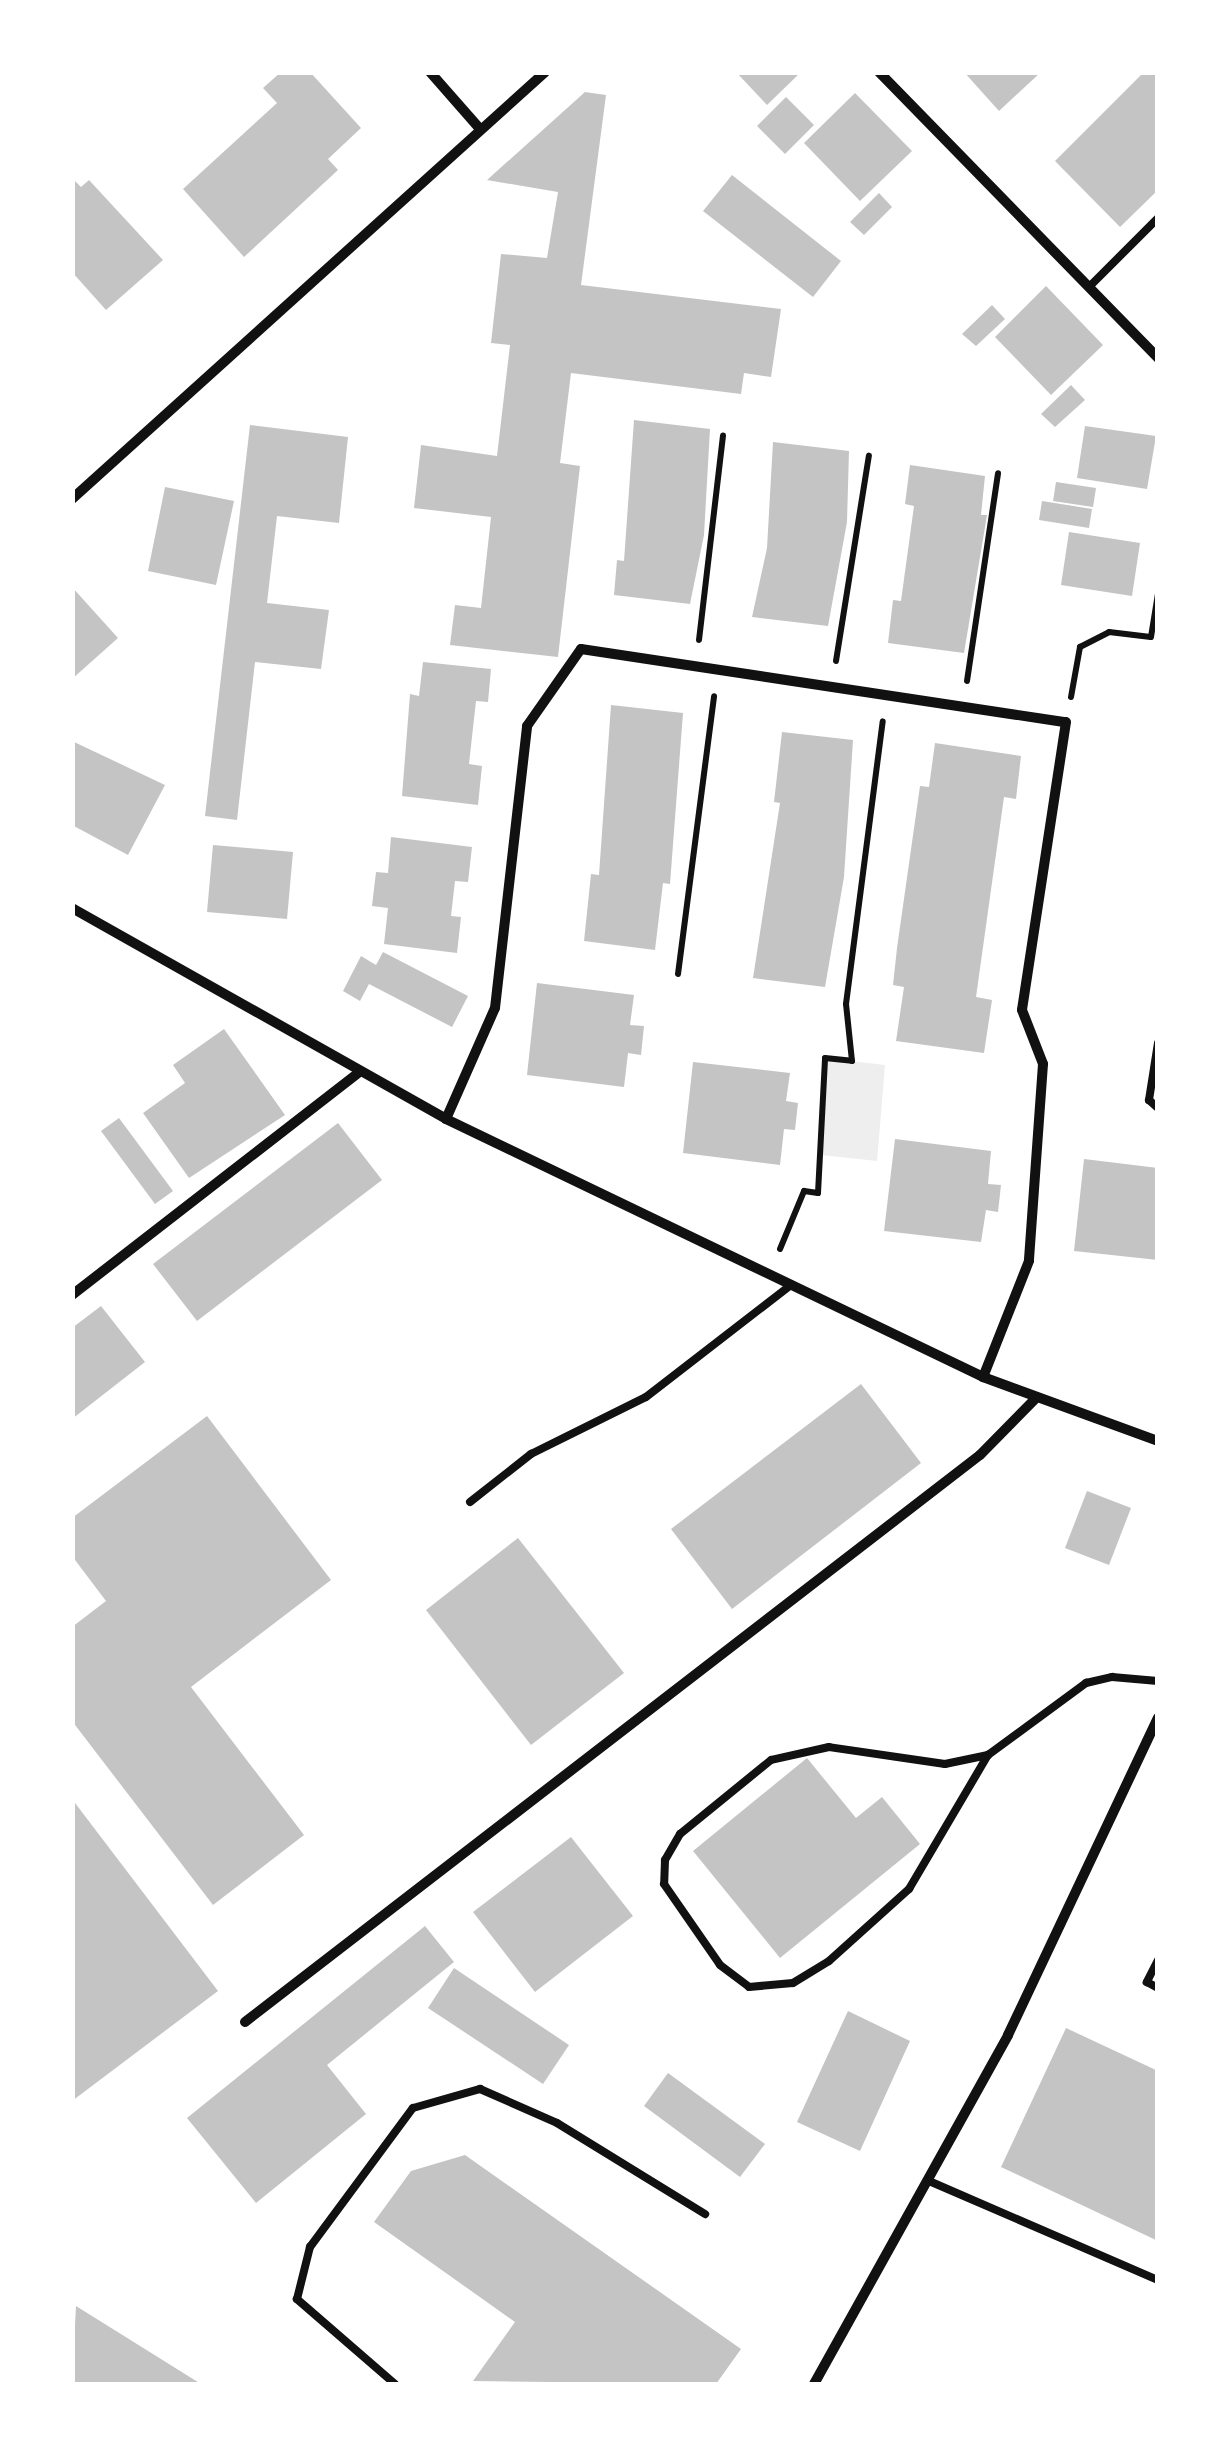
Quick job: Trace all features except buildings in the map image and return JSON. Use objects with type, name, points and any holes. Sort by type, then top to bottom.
[{"type":"street","points":[[430,72],[480,129]]},
{"type":"street","points":[[72,499],[546,72]]},
{"type":"street","points":[[879,72],[1158,358]]},
{"type":"street","points":[[446,1119],[495,1008],[527,726],[581,650],[1066,722],[1022,1010],[1043,1064],[1030,1261],[983,1377]]},
{"type":"street","points":[[72,908],[358,1073],[446,1119],[983,1377],[1158,1441]]},
{"type":"street","points":[[72,1295],[358,1073]]},
{"type":"street","points":[[246,2022],[980,1455],[1038,1397]]},
{"type":"street","points":[[814,2384],[1008,2035],[1158,1718]]},
{"type":"lane","points":[[1090,286],[1158,218]]},
{"type":"lane","points":[[1158,1042],[1149,1100],[1158,1108]]},
{"type":"lane","points":[[470,1502],[531,1454],[646,1397],[790,1285]]},
{"type":"lane","points":[[988,1755],[945,1764],[829,1746],[771,1760],[680,1834],[665,1860],[664,1884],[720,1965],[749,1987],[793,1983],[829,1961],[909,1889],[988,1755],[1086,1683],[1112,1677],[1158,1682]]},
{"type":"lane","points":[[1158,1960],[1147,1982],[1158,1988]]},
{"type":"lane","points":[[395,2384],[297,2299],[310,2247],[413,2108],[480,2089],[558,2123],[705,2214]]},
{"type":"lane","points":[[929,2180],[1158,2280]]},
{"type":"path","points":[[695,666],[724,435]]},
{"type":"path","points":[[832,687],[869,456]]},
{"type":"path","points":[[964,707],[998,474]]},
{"type":"path","points":[[1066,722],[1080,647],[1109,632],[1151,637],[1158,594]]},
{"type":"path","points":[[678,974],[718,670]]},
{"type":"path","points":[[770,1275],[804,1191],[818,1193],[825,1058],[852,1061],[846,1004],[886,694]]},
{"type":"shaded area","points":[[825,1058],[885,1065],[877,1161],[821,1155]]}]
